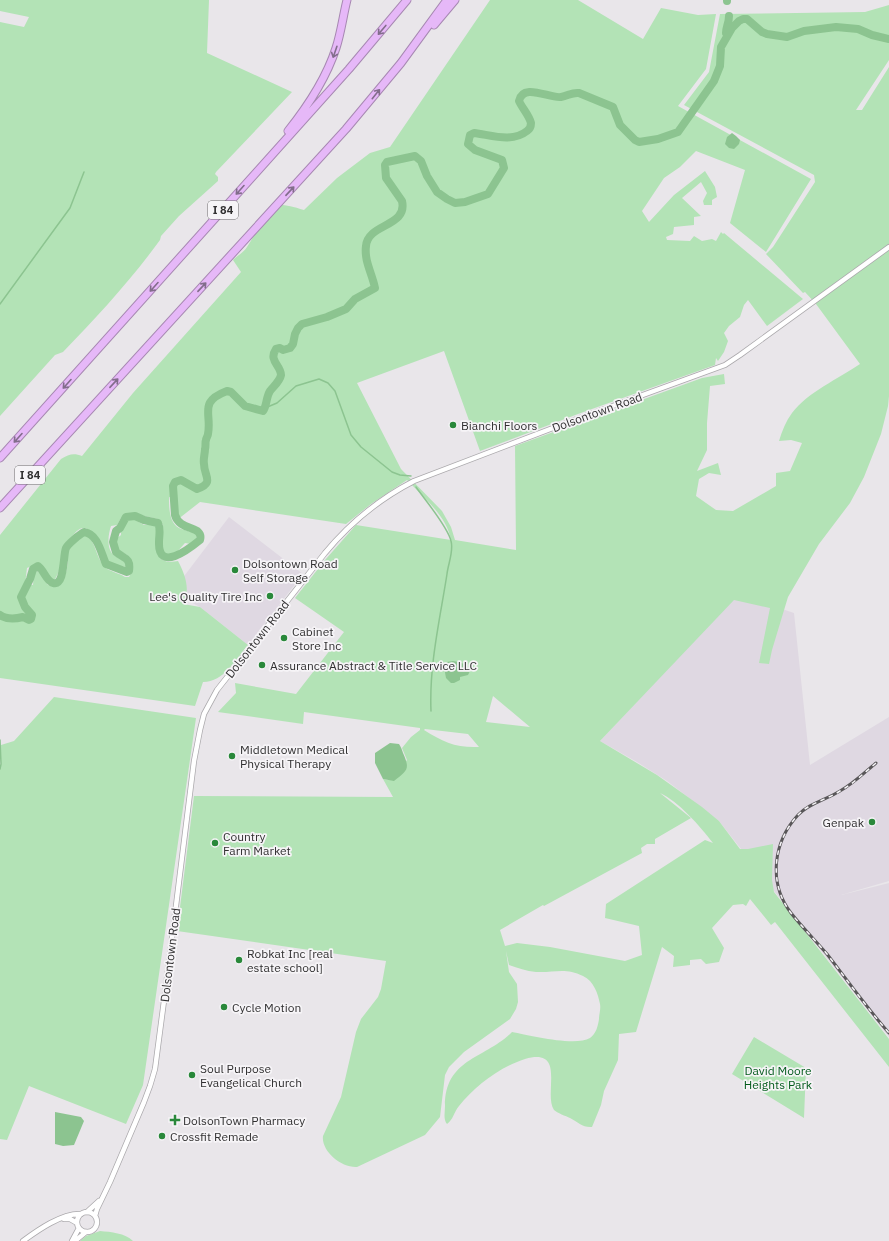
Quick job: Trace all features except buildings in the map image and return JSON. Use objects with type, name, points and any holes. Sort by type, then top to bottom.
[{"type":"highway","points":[[256,173],[266,156],[297,119],[320,85],[335,50],[347,0]]},
{"type":"highway","name":"I 84","points":[[0,458],[256,173],[366,49],[407,0]]},
{"type":"highway","name":"I 84","points":[[0,508],[332,145],[401,63],[447,0]]},
{"type":"highway","points":[[401,63],[455,0]]},
{"type":"street","name":"Dolsontown Road","points":[[95,1216],[101,1198],[110,1182],[144,1102],[154,1069],[166,989],[194,761],[204,714],[222,683],[324,553],[341,534],[366,512],[393,493],[414,481],[566,423],[718,368],[732,361],[889,247]]},
{"type":"street","name":"Dolsontown Road","points":[[87,1212],[101,1198]]},
{"type":"street","points":[[23,1241],[40,1230],[70,1215],[87,1212],[95,1216],[97,1219],[96,1225],[92,1230],[86,1232],[75,1241]]},
{"type":"street","points":[[77,1223],[77,1219],[81,1214]]},
{"type":"street","points":[[60,1219],[70,1218],[77,1223],[79,1228],[86,1232]]},
{"type":"street","points":[[72,1241],[79,1228]]},
{"type":"shaded area","points":[[732,133],[740,140],[739,144],[734,149],[729,148],[725,144],[727,137]]},
{"type":"shaded area","points":[[229,517],[303,574],[248,645],[200,607],[172,592]]},
{"type":"shaded area","points":[[738,594],[794,613],[810,765],[889,717],[889,881],[841,895],[889,883],[889,1037],[719,821],[667,781],[600,741]]},
{"type":"shaded area","points":[[453,661],[466,665],[470,671],[468,675],[460,677],[460,680],[451,683],[446,678],[444,667],[447,662]]},
{"type":"shaded area","points":[[390,743],[399,744],[407,763],[405,772],[394,781],[383,779],[375,763],[375,753]]},
{"type":"shaded area","points":[[55,1112],[81,1117],[84,1121],[74,1145],[63,1146],[55,1144]]},
{"type":"green space","points":[[0,0],[209,0],[207,53],[292,92],[216,172],[215,174],[218,177],[218,181],[179,216],[161,236],[160,240],[126,284],[101,312],[63,352],[55,355],[0,416],[0,22],[24,27],[29,17],[0,11]]},
{"type":"green space","points":[[490,0],[578,0],[643,39],[661,8],[698,15],[716,14],[706,69],[678,106],[811,179],[766,252],[730,223],[745,170],[696,151],[680,167],[664,178],[642,211],[649,222],[674,195],[705,171],[715,187],[717,197],[712,200],[712,205],[704,205],[703,201],[707,193],[701,182],[682,198],[701,216],[694,217],[694,225],[674,227],[673,234],[666,237],[667,240],[690,241],[694,236],[702,241],[712,239],[716,241],[721,232],[723,234],[724,233],[803,299],[767,326],[748,300],[744,305],[740,317],[729,326],[724,333],[728,341],[724,352],[718,361],[716,358],[715,365],[480,451],[444,351],[357,383],[401,469],[442,511],[451,527],[455,540],[516,550],[515,446],[702,378],[724,374],[725,384],[710,386],[707,423],[707,450],[697,471],[718,463],[721,475],[709,473],[699,479],[696,496],[716,510],[733,511],[776,486],[776,473],[790,471],[802,443],[791,440],[779,441],[784,426],[792,413],[815,392],[860,364],[816,304],[805,292],[803,293],[766,254],[773,247],[815,182],[814,175],[684,105],[709,72],[720,14],[865,12],[889,5],[889,60],[856,110],[862,110],[889,67],[889,396],[881,434],[864,477],[850,503],[819,544],[788,597],[769,664],[759,663],[770,608],[734,600],[600,741],[657,775],[702,807],[719,821],[740,849],[773,844],[772,880],[774,892],[889,1039],[889,1067],[775,922],[771,925],[750,899],[746,906],[743,904],[733,905],[712,928],[724,948],[719,962],[706,964],[701,959],[690,960],[690,965],[673,967],[674,956],[662,947],[636,1032],[619,1034],[618,1060],[604,1091],[601,1105],[592,1127],[583,1126],[554,1110],[551,1103],[550,1066],[546,1060],[538,1057],[516,1062],[497,1072],[480,1084],[465,1099],[457,1108],[447,1124],[445,1120],[444,1115],[447,1090],[452,1078],[468,1061],[501,1041],[512,1032],[552,1040],[583,1040],[590,1038],[594,1034],[599,1022],[600,1004],[598,996],[593,984],[587,978],[577,973],[565,971],[536,972],[509,965],[506,951],[509,972],[517,984],[518,1002],[516,1009],[510,1019],[464,1052],[449,1067],[445,1075],[440,1117],[425,1135],[357,1167],[345,1165],[333,1158],[325,1147],[323,1136],[341,1097],[356,1032],[361,1019],[378,997],[381,989],[386,961],[177,931],[194,796],[393,797],[383,779],[388,780],[407,760],[402,748],[411,737],[420,730],[420,728],[304,712],[303,724],[218,712],[236,693],[235,683],[296,694],[344,632],[295,598],[325,560],[356,525],[451,540],[449,531],[440,515],[407,480],[371,504],[346,524],[200,502],[177,520],[176,498],[169,497],[170,514],[173,522],[179,528],[197,535],[196,540],[191,544],[185,543],[174,555],[167,555],[162,550],[161,542],[163,525],[158,519],[131,513],[121,518],[117,525],[111,526],[109,534],[110,550],[127,566],[125,567],[108,563],[96,537],[86,528],[80,529],[65,544],[61,566],[54,581],[50,579],[42,566],[34,565],[27,568],[25,584],[33,585],[34,572],[37,571],[48,585],[57,587],[64,579],[68,561],[68,550],[81,535],[85,534],[92,541],[99,559],[105,567],[125,577],[129,577],[132,569],[132,563],[126,554],[118,550],[115,540],[121,535],[121,529],[128,519],[134,519],[144,525],[154,524],[157,527],[156,547],[160,557],[170,562],[178,561],[183,571],[187,593],[183,604],[200,607],[248,645],[229,669],[223,674],[210,681],[203,682],[195,706],[0,678],[0,535],[61,459],[72,454],[82,456],[133,393],[241,272],[233,260],[247,247],[265,212],[271,207],[278,205],[304,210],[337,178],[370,153],[390,147]],"holes":[[[493,696],[530,727],[486,722]],[[424,730],[468,734],[479,747],[456,745],[437,738]],[[660,793],[674,802],[691,818]],[[691,818],[713,843],[705,840],[606,904],[605,918],[639,926],[642,955],[625,961],[550,947],[517,943],[505,946],[500,930],[543,905],[544,906],[642,853],[641,848],[647,844],[655,844],[655,839]]]},
{"type":"green space","points":[[54,697],[196,718],[143,1085],[126,1124],[29,1086],[7,1140],[0,1139],[1,745],[14,741]]},
{"type":"green space","name":"David Moore Heights Park","points":[[754,1037],[806,1068],[804,1118],[732,1074]]},
{"type":"green space","points":[[100,1231],[113,1232],[130,1238],[133,1241],[80,1241],[86,1236]]},
{"type":"waterway","points":[[726,33],[729,16]]},
{"type":"waterway","points":[[0,615],[14,619],[23,617],[29,620],[31,619],[32,615],[25,607],[21,597],[33,569],[38,566],[51,582],[57,583],[62,575],[66,548],[74,539],[84,532],[89,533],[96,540],[106,564],[127,572],[129,571],[129,563],[116,552],[113,542],[116,531],[120,528],[126,517],[135,516],[144,520],[158,523],[160,530],[160,551],[163,556],[169,557],[182,553],[200,540],[200,535],[198,532],[182,524],[175,515],[173,486],[175,482],[181,480],[197,489],[202,487],[207,482],[204,460],[206,438],[209,427],[209,404],[212,399],[227,391],[231,392],[245,406],[263,411],[269,393],[281,375],[273,357],[276,349],[280,348],[283,350],[290,348],[293,344],[295,334],[302,324],[327,317],[346,309],[355,299],[375,288],[366,257],[366,246],[368,239],[373,233],[394,221],[399,216],[402,209],[402,201],[386,178],[385,165],[387,162],[415,156],[421,161],[427,176],[437,192],[455,203],[465,202],[488,194],[504,168],[502,160],[475,150],[468,144],[470,135],[474,133],[501,137],[515,137],[528,130],[531,123],[519,101],[522,95],[526,93],[531,92],[556,97],[579,93],[613,107],[620,125],[639,142],[658,139],[678,132],[714,81],[720,66],[721,47],[732,28],[743,19],[747,19],[762,32],[787,37],[804,31],[836,27],[858,29],[872,35],[889,39]]},
{"type":"waterway","points":[[0,304],[70,208],[84,172]]},
{"type":"waterway","points":[[265,408],[277,403],[296,386],[319,379],[328,383],[335,391],[351,435],[361,447],[392,472],[400,475],[411,476]]},
{"type":"waterway","points":[[416,487],[446,528],[452,545],[433,659],[431,711]]},
{"type":"waterway","points":[[0,740],[0,769]]},
{"type":"railway","points":[[876,763],[845,788],[802,811],[783,837],[776,863],[779,889],[791,913],[827,954],[889,1033]]},
{"type":"place","name":"Bianchi Floors","points":[[453,425]]},
{"type":"place","name":"Dolsontown Road Self Storage","points":[[235,570]]},
{"type":"place","name":"Lee's Quality Tire Inc","points":[[270,596]]},
{"type":"place","name":"Cabinet Store Inc","points":[[284,638]]},
{"type":"place","name":"Assurance Abstract & Title Service LLC","points":[[262,665]]},
{"type":"place","name":"Middletown Medical Physical Therapy","points":[[232,756]]},
{"type":"place","name":"Genpak","points":[[872,822]]},
{"type":"place","name":"Country Farm Market","points":[[215,843]]},
{"type":"place","name":"Robkat Inc [real estate school]","points":[[239,960]]},
{"type":"place","name":"Cycle Motion","points":[[224,1007]]},
{"type":"place","name":"Soul Purpose Evangelical Church","points":[[192,1075]]},
{"type":"place","name":"DolsonTown Pharmacy","points":[[175,1120]]},
{"type":"place","name":"Crossfit Remade","points":[[162,1136]]}]
